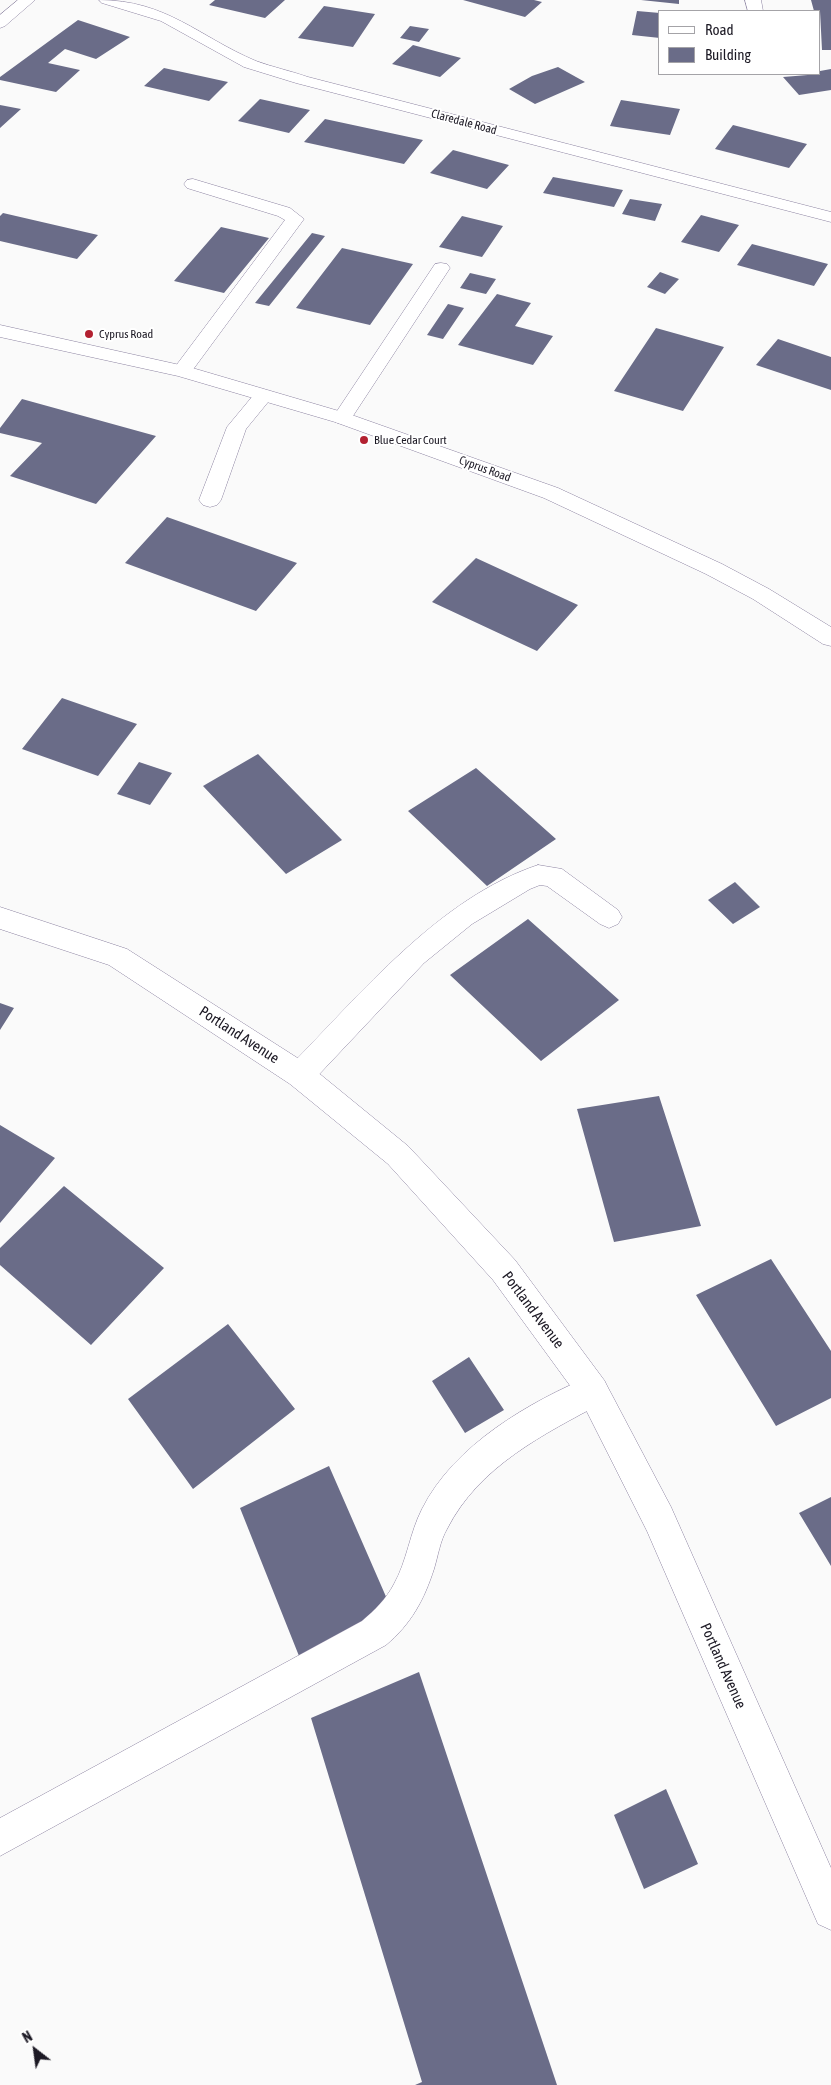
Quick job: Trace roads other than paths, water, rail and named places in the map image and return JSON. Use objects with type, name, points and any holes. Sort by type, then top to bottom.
[{"type":"street","points":[[0,23],[27,0]]},
{"type":"street","name":"Claredale Road","points":[[108,0],[166,18],[250,64],[302,80],[831,217]]},
{"type":"street","points":[[182,371],[295,219],[284,212],[193,184]]},
{"type":"street","points":[[342,418],[442,268]]},
{"type":"street","name":"Cyprus Road","points":[[0,331],[182,371],[342,418],[551,493],[722,573],[761,594],[831,638]]},
{"type":"street","points":[[210,500],[237,427],[263,396]]},
{"type":"street","points":[[300,1075],[415,955],[463,917],[521,882],[538,875],[554,876],[609,917]]},
{"type":"street","name":"Portland Avenue","points":[[0,918],[118,957],[300,1075],[398,1155],[504,1270],[593,1390],[659,1519],[831,1911]]},
{"type":"street","points":[[0,1838],[374,1634],[392,1620],[402,1607],[416,1576],[433,1521],[467,1472],[495,1447],[523,1428],[593,1390]]},
{"type":"place","name":"Cyprus Road","points":[[89,334]]},
{"type":"place","name":"Blue Cedar Court","points":[[364,440]]}]
